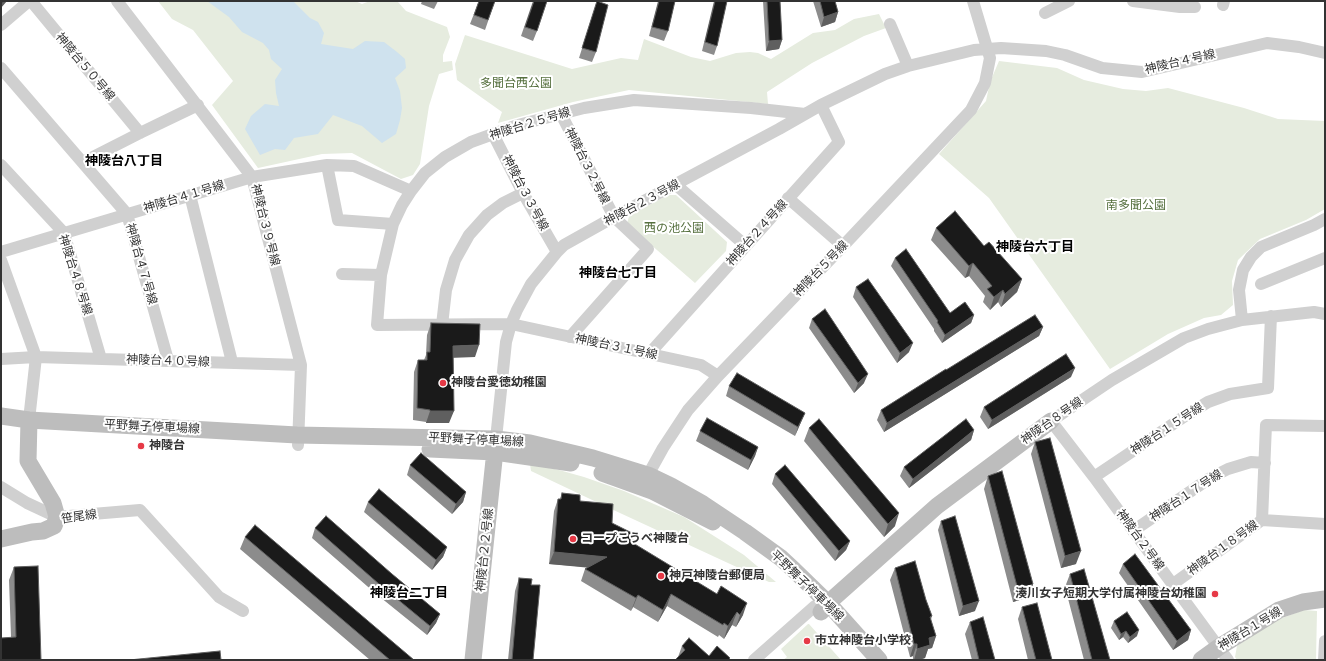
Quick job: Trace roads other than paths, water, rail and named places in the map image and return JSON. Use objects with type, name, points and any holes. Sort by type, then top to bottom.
[{"type":"main road","name":"平野舞子停車場線","points":[[1,416],[29,426]]},
{"type":"main road","name":"神陵台８号線","points":[[821,607],[937,506],[1051,421]]},
{"type":"main road","name":"平野舞子停車場線","points":[[1,427],[29,426],[298,440],[496,445],[530,443],[586,456],[646,482],[703,504],[781,558],[864,660]]},
{"type":"main road","points":[[29,426],[28,461],[53,503],[57,518]]},
{"type":"main road","name":"神陵台２２号線","points":[[473,660],[496,445]]},
{"type":"main road","name":"笹尾線","points":[[1,539],[43,531],[54,526],[57,518]]},
{"type":"main road","name":"神陵台１号線","points":[[1202,660],[1224,653],[1279,610],[1303,602],[1325,599]]},
{"type":"main road","name":"平野舞子停車場線","points":[[821,607],[879,660]]},
{"type":"street","points":[[1,25],[30,1]]},
{"type":"street","name":"神陵台５０号線","points":[[30,1],[140,133]]},
{"type":"street","name":"神陵台３９号線","points":[[117,1],[252,177],[301,365],[298,440]]},
{"type":"street","name":"神陵台５号線","points":[[646,482],[663,448],[688,410],[718,376],[971,110],[985,83],[990,58],[973,1]]},
{"type":"street","points":[[1045,13],[1069,1]]},
{"type":"street","points":[[1133,1],[1180,7],[1195,7]]},
{"type":"street","points":[[890,24],[908,66]]},
{"type":"street","name":"神陵台４号線","points":[[988,50],[1001,48],[1046,51],[1065,55],[1102,68],[1142,72],[1266,43],[1299,47],[1325,53]]},
{"type":"street","name":"神陵台２３号線","points":[[496,445],[506,342],[511,324],[531,284],[564,245],[805,114],[885,74],[908,66],[974,50],[988,50]]},
{"type":"street","name":"神陵台４７号線","points":[[1,68],[128,214],[168,360]]},
{"type":"street","name":"神陵台２５号線","points":[[377,325],[381,275],[393,224],[402,205],[425,173],[445,158],[472,142],[518,125],[584,108],[634,100],[751,108],[805,114]]},
{"type":"street","name":"神陵台２４号線","points":[[649,354],[839,142],[822,105]]},
{"type":"street","points":[[83,162],[198,106]]},
{"type":"street","name":"神陵台３２号線","points":[[561,114],[614,217],[648,249],[570,337]]},
{"type":"street","name":"神陵台３３号線","points":[[493,134],[523,193],[557,252]]},
{"type":"street","name":"神陵台４８号線","points":[[1,165],[64,233],[101,358]]},
{"type":"street","points":[[327,165],[338,220],[393,224]]},
{"type":"street","name":"神陵台４１号線","points":[[1,252],[252,177],[327,165],[354,166],[411,191]]},
{"type":"street","points":[[675,184],[746,246]]},
{"type":"street","points":[[442,324],[446,290],[455,260],[469,235],[487,215],[503,203],[523,193]]},
{"type":"street","points":[[190,195],[232,362]]},
{"type":"street","points":[[788,198],[843,246]]},
{"type":"street","points":[[1242,320],[1239,290],[1243,270],[1251,257],[1262,247],[1325,219]]},
{"type":"street","points":[[1261,284],[1325,258]]},
{"type":"street","points":[[1,260],[36,357],[29,426]]},
{"type":"street","points":[[342,274],[381,275]]},
{"type":"street","name":"神陵台８号線","points":[[1051,421],[1112,380],[1184,338],[1208,329],[1242,320],[1314,312],[1325,314]]},
{"type":"street","name":"神陵台１５号線","points":[[1094,477],[1208,402],[1230,394],[1268,388],[1271,316]]},
{"type":"street","name":"神陵台３１号線","points":[[377,325],[511,324],[701,365],[718,376]]},
{"type":"street","name":"神陵台４０号線","points":[[1,359],[36,357],[101,358],[301,365]]},
{"type":"street","name":"神陵台２号線","points":[[1051,421],[1224,653]]},
{"type":"street","points":[[1262,520],[1266,425],[1325,426]]},
{"type":"street","name":"神陵台１７号線","points":[[1133,531],[1210,478],[1228,469],[1251,462],[1265,463]]},
{"type":"street","points":[[1,487],[27,503],[57,518]]},
{"type":"street","name":"笹尾線","points":[[57,518],[140,510],[219,597],[243,611]]},
{"type":"street","name":"神陵台１８号線","points":[[1173,584],[1262,520],[1325,524]]},
{"type":"street","points":[[754,660],[821,607]]},
{"type":"street","points":[[1324,660],[1325,641]]},
{"type":"water","points":[[207,1],[293,1],[310,18],[318,22],[324,33],[321,44],[353,49],[365,41],[384,42],[405,59],[406,68],[395,78],[400,91],[402,108],[396,134],[382,143],[362,126],[333,115],[318,134],[294,138],[285,150],[275,149],[260,155],[245,129],[251,116],[265,104],[279,106],[275,80],[282,69],[271,59],[269,50],[263,43],[242,32],[229,17]]},
{"type":"place","name":"神陵台愛徳幼稚園","points":[[443,383]]},
{"type":"place","name":"神陵台","points":[[141,446]]},
{"type":"place","name":"コープこうべ神陵台","points":[[573,539]]},
{"type":"place","name":"神戸神陵台郵便局","points":[[661,576]]},
{"type":"place","name":"湊川女子短期大学付属神陵台幼稚園","points":[[1215,594]]},
{"type":"place","name":"市立神陵台小学校","points":[[807,641]]},
{"type":"district","name":"神陵台八丁目","points":[[124,161]]},
{"type":"district","name":"神陵台六丁目","points":[[1035,247]]},
{"type":"district","name":"神陵台七丁目","points":[[618,273]]},
{"type":"district","name":"神陵台二丁目","points":[[409,593]]},
{"type":"park label","name":"多聞台西公園","points":[[516,84]]},
{"type":"park label","name":"南多聞公園","points":[[1136,206]]},
{"type":"park label","name":"西の池公園","points":[[674,229]]}]
